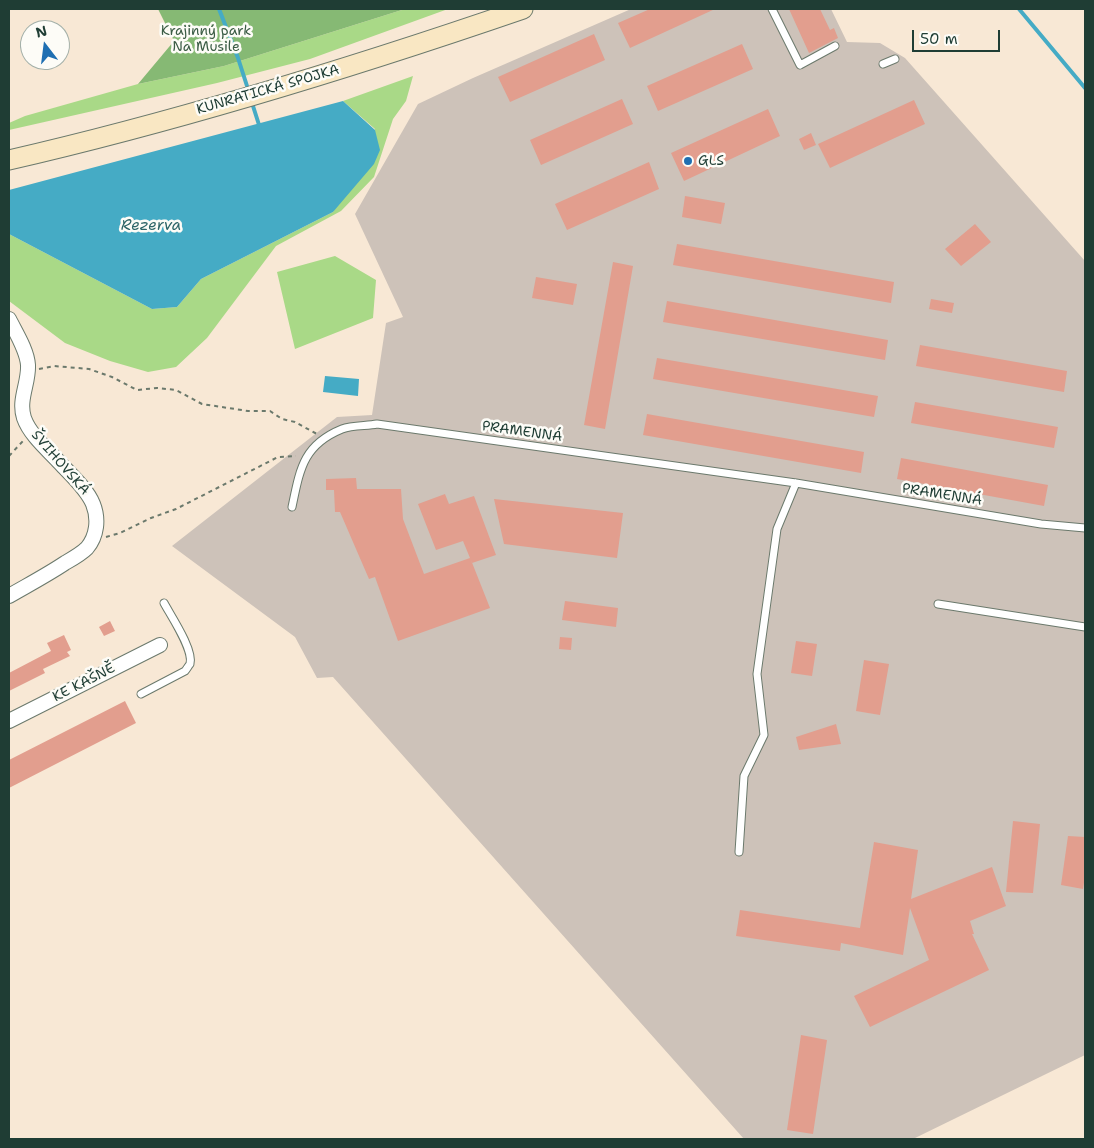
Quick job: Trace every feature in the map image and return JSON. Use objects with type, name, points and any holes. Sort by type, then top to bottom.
[{"type":"main road","name":"KUNRATICKÁ SPOJKA","points":[[9,160],[97,140],[285,86],[422,44],[523,9]]},
{"type":"street","name":"ŠVIHOVSKÁ","points":[[9,319],[26,358],[27,371],[22,408],[24,418],[34,433],[93,503],[96,513],[96,528],[92,541],[86,549],[58,568],[9,596]]},
{"type":"street","name":"KE KAŠNĚ","points":[[9,721],[160,645]]},
{"type":"lane","points":[[772,9],[800,65],[835,46]]},
{"type":"lane","points":[[883,64],[895,59]]},
{"type":"lane","name":"PRAMENNÁ","points":[[292,507],[301,468],[315,444],[343,428],[377,424],[796,484],[1041,524],[1085,528]]},
{"type":"lane","points":[[739,852],[744,776],[764,735],[757,674],[777,529],[796,484]]},
{"type":"lane","points":[[141,694],[185,671],[190,665],[187,645],[164,603]]},
{"type":"lane","points":[[938,604],[1085,627]]},
{"type":"path","points":[[27,371],[54,366],[89,369],[137,390],[157,388],[176,390],[202,404],[248,411],[270,411],[282,419],[294,422],[326,438]]},
{"type":"path","points":[[9,456],[20,443],[34,433]]},
{"type":"path","points":[[102,538],[120,533],[176,508],[278,456],[308,456]]},
{"type":"shaded area","points":[[631,9],[831,9],[847,42],[880,43],[905,58],[1085,261],[1085,1055],[913,1139],[744,1139],[333,677],[317,678],[295,637],[172,546],[337,417],[372,415],[386,323],[403,317],[355,214],[418,104]]},
{"type":"green space","name":"Krajinný park Na Musile","points":[[158,9],[405,9],[224,66],[138,84],[174,41]]},
{"type":"green space","points":[[405,9],[448,9],[310,59],[217,83],[9,130],[9,123],[25,116],[138,84],[224,66]]},
{"type":"green space","points":[[413,76],[406,101],[393,119],[374,177],[341,211],[276,246],[207,338],[176,367],[148,372],[110,361],[65,343],[9,301],[9,234],[152,309],[177,307],[201,279],[333,212],[375,129],[343,101]]},
{"type":"green space","points":[[335,256],[376,280],[373,318],[295,349],[277,272]]},
{"type":"water","name":"Rezerva","points":[[343,101],[375,130],[380,150],[374,164],[333,212],[201,279],[177,307],[152,309],[9,234],[9,190]]},
{"type":"water","points":[[325,376],[359,379],[358,396],[323,392]]},
{"type":"building","points":[[650,9],[715,9],[630,48],[618,23]]},
{"type":"building","points":[[789,9],[820,9],[830,30],[834,28],[838,38],[809,53]]},
{"type":"building","points":[[594,34],[605,60],[510,102],[498,77]]},
{"type":"building","points":[[742,44],[753,69],[658,111],[647,86]]},
{"type":"building","points":[[622,99],[633,124],[541,165],[530,140]]},
{"type":"building","points":[[914,100],[925,124],[830,168],[818,144]]},
{"type":"building","name":"GLS","points":[[768,109],[780,136],[684,181],[671,153]]},
{"type":"building","points":[[811,133],[816,145],[804,150],[799,139]]},
{"type":"building","points":[[649,162],[659,189],[567,230],[555,204]]},
{"type":"building","points":[[685,196],[725,203],[721,224],[682,217]]},
{"type":"building","points":[[975,224],[991,242],[961,266],[945,249]]},
{"type":"building","points":[[677,244],[894,282],[891,303],[673,265]]},
{"type":"building","points":[[613,262],[633,266],[605,429],[584,425]]},
{"type":"building","points":[[536,277],[577,284],[573,305],[532,298]]},
{"type":"building","points":[[931,299],[954,303],[952,313],[929,309]]},
{"type":"building","points":[[667,301],[888,340],[885,360],[663,322]]},
{"type":"building","points":[[920,345],[1067,371],[1064,392],[916,366]]},
{"type":"building","points":[[657,358],[878,396],[874,417],[653,379]]},
{"type":"building","points":[[915,402],[1058,427],[1054,448],[911,423]]},
{"type":"building","points":[[647,414],[864,452],[861,473],[643,435]]},
{"type":"building","points":[[901,458],[1048,485],[1044,506],[897,479]]},
{"type":"building","points":[[356,478],[357,489],[401,489],[403,519],[424,574],[470,558],[463,541],[436,550],[418,504],[445,494],[449,504],[474,496],[496,555],[472,563],[490,608],[398,641],[375,577],[369,579],[340,512],[335,512],[334,490],[326,490],[326,479]]},
{"type":"building","points":[[494,499],[623,513],[617,558],[504,544]]},
{"type":"building","points":[[565,601],[618,608],[616,627],[562,620]]},
{"type":"building","points":[[110,621],[115,631],[104,636],[99,627]]},
{"type":"building","points":[[64,635],[71,650],[67,652],[70,656],[43,669],[45,673],[9,691],[9,673],[51,651],[47,643]]},
{"type":"building","points":[[560,637],[572,638],[571,650],[559,649]]},
{"type":"building","points":[[796,641],[817,644],[812,676],[791,673]]},
{"type":"building","points":[[864,660],[889,664],[880,715],[856,711]]},
{"type":"building","points":[[125,701],[136,723],[9,788],[9,760]]},
{"type":"building","points":[[836,724],[841,744],[799,750],[796,737]]},
{"type":"building","points":[[1013,821],[1040,824],[1033,893],[1006,892]]},
{"type":"building","points":[[1068,836],[1085,837],[1083,889],[1061,885]]},
{"type":"building","points":[[874,842],[918,850],[911,899],[992,867],[1006,906],[970,921],[974,934],[972,934],[989,970],[870,1027],[854,996],[929,960],[910,908],[903,955],[841,943],[840,951],[736,936],[740,910],[860,928]]},
{"type":"building","points":[[801,1035],[827,1040],[813,1134],[787,1130]]},
{"type":"waterway","points":[[219,9],[247,86]]},
{"type":"waterway","points":[[1019,9],[1085,88]]},
{"type":"waterway","points":[[253,106],[260,128]]},
{"type":"place","name":"GLS","points":[[688,161]]}]
